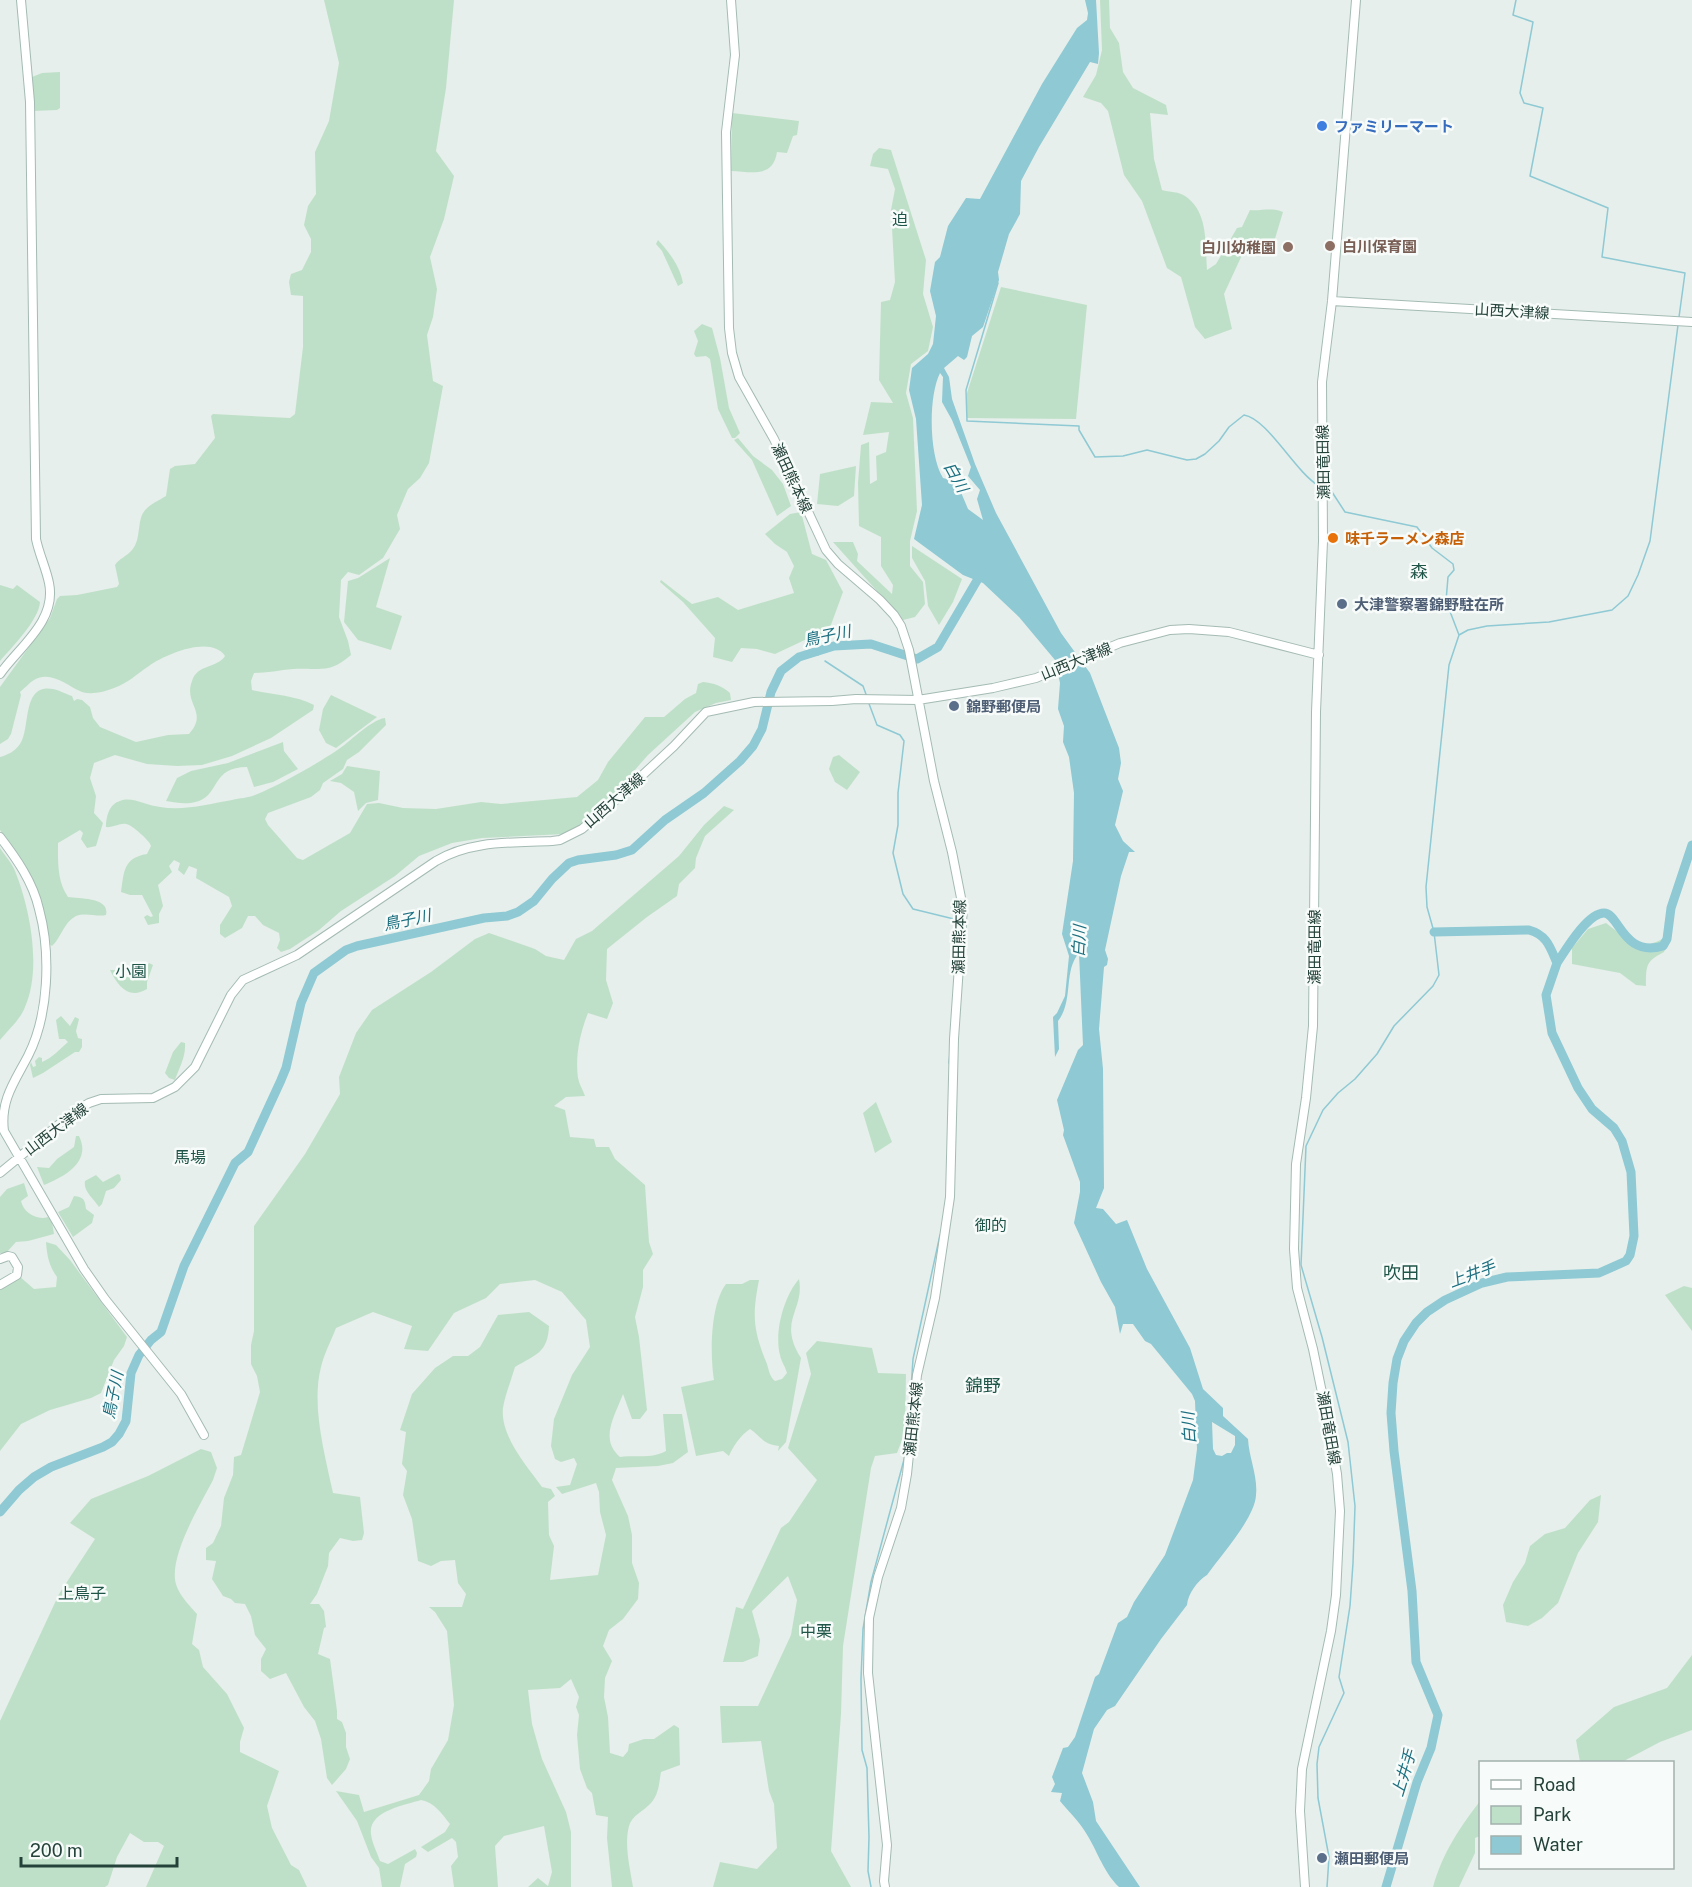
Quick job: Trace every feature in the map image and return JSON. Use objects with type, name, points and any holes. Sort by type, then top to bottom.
[{"type":"main road","points":[[0,674],[43,621],[48,609],[50,593],[36,539],[30,102],[21,0]]},
{"type":"main road","name":"瀬田熊本線","points":[[731,0],[735,55],[726,132],[729,328],[732,353],[739,377],[774,439],[826,550],[838,564],[880,600],[901,626],[909,650],[934,781],[963,908],[954,1039],[950,1197],[935,1298],[917,1375],[901,1508],[878,1577],[870,1618],[868,1673],[886,1845],[885,1887]]},
{"type":"main road","name":"瀬田竜田線","points":[[1305,1887],[1300,1811],[1302,1769],[1331,1630],[1340,1536],[1332,1445],[1320,1381],[1297,1288],[1294,1249],[1296,1164],[1306,1098],[1313,1026],[1323,541],[1323,382],[1332,301],[1356,0]]},
{"type":"main road","name":"山西大津線","points":[[1332,301],[1692,322]]},
{"type":"main road","name":"山西大津線","points":[[0,1173],[74,1112],[89,1103],[108,1098],[153,1098],[175,1087],[195,1067],[231,994],[243,980],[297,955],[449,853],[468,847],[552,841],[571,835],[608,807],[674,746],[706,712],[757,702],[918,700],[993,688],[1036,678],[1120,643],[1158,632],[1189,629],[1229,632],[1319,655]]},
{"type":"main road","points":[[0,837],[21,867],[39,908],[47,970],[43,1011],[36,1037],[28,1056],[9,1085],[0,1120],[4,1131],[84,1269],[105,1299],[181,1394],[204,1435]]},
{"type":"main road","points":[[0,1259],[12,1257],[18,1267],[17,1275],[0,1286]]},
{"type":"green space","points":[[324,0],[454,0],[446,88],[436,151],[454,176],[444,219],[430,257],[437,289],[433,317],[427,335],[433,381],[443,386],[429,463],[420,478],[408,489],[397,515],[400,529],[383,558],[359,575],[348,572],[341,580],[339,617],[351,655],[330,668],[254,673],[251,681],[252,690],[299,699],[314,705],[313,710],[271,738],[232,756],[202,765],[147,764],[115,755],[94,763],[90,778],[96,796],[94,813],[103,823],[96,846],[87,848],[81,839],[83,833],[80,830],[58,843],[58,864],[60,878],[68,897],[99,902],[106,909],[106,915],[76,916],[68,922],[52,946],[48,943],[24,866],[0,830],[0,757],[16,749],[20,744],[31,700],[43,689],[60,691],[72,696],[74,701],[82,700],[90,707],[93,718],[100,727],[136,742],[168,735],[189,734],[197,720],[190,689],[192,681],[198,672],[218,663],[225,656],[210,647],[177,652],[157,661],[120,686],[94,693],[82,692],[53,678],[40,677],[20,692],[11,734],[0,744],[0,687],[50,618],[60,596],[117,587],[119,584],[115,565],[135,546],[145,510],[166,496],[170,469],[175,466],[195,464],[215,438],[211,416],[213,414],[290,418],[295,414],[303,347],[303,296],[291,295],[289,282],[291,274],[302,270],[311,252],[311,239],[304,225],[308,206],[316,194],[315,152],[329,121],[339,63]]},
{"type":"green space","points":[[1100,0],[1109,0],[1110,28],[1119,43],[1123,72],[1133,88],[1166,105],[1168,115],[1150,113],[1154,159],[1162,190],[1183,195],[1193,203],[1198,211],[1204,230],[1207,270],[1216,264],[1237,228],[1242,227],[1250,210],[1271,209],[1283,212],[1274,242],[1248,242],[1224,294],[1232,329],[1205,339],[1195,327],[1181,277],[1167,268],[1142,201],[1124,175],[1108,111],[1101,103],[1083,97],[1096,75],[1102,50]]},
{"type":"green space","points":[[60,72],[60,108],[33,111],[32,77],[42,73]]},
{"type":"green space","points":[[732,113],[799,121],[797,135],[793,136],[787,153],[777,152],[775,160],[766,170],[760,172],[731,171]]},
{"type":"green space","points":[[879,148],[891,150],[926,260],[923,294],[933,327],[928,351],[911,364],[906,393],[913,418],[917,511],[910,541],[910,566],[923,582],[925,604],[915,617],[903,620],[833,542],[853,542],[858,554],[857,561],[892,594],[893,585],[881,566],[881,537],[859,526],[858,483],[861,445],[869,442],[870,484],[877,480],[876,456],[886,452],[889,432],[863,435],[871,402],[893,403],[879,380],[881,302],[890,300],[895,282],[891,210],[895,189],[888,169],[870,166],[873,154]]},
{"type":"green space","points":[[658,240],[677,265],[683,283],[678,286],[662,251],[656,244]]},
{"type":"green space","points":[[1001,287],[1087,305],[1076,419],[967,418],[967,393]]},
{"type":"green space","points":[[702,324],[712,328],[729,408],[740,433],[735,438],[732,438],[718,409],[710,359],[706,356],[696,357],[694,354],[698,341],[694,331]]},
{"type":"green space","points":[[738,438],[753,456],[772,470],[783,484],[791,506],[777,516],[752,460],[734,440]]},
{"type":"green space","points":[[856,466],[854,496],[838,506],[817,504],[820,474]]},
{"type":"green space","points":[[801,512],[812,554],[826,560],[843,592],[828,633],[817,639],[809,638],[775,654],[741,648],[732,662],[713,657],[715,638],[683,602],[660,582],[661,580],[692,604],[718,597],[738,610],[794,593],[789,578],[794,566],[787,552],[765,534],[790,514]]},
{"type":"green space","points":[[912,546],[962,579],[953,602],[939,625],[928,606],[925,581],[912,558]]},
{"type":"green space","points":[[390,558],[376,607],[402,616],[391,650],[358,640],[344,622],[348,581],[358,578]]},
{"type":"green space","points":[[0,585],[13,589],[17,585],[40,602],[30,625],[0,661]]},
{"type":"green space","points":[[703,682],[724,688],[730,693],[731,700],[716,703],[695,712],[648,755],[598,812],[578,828],[565,834],[482,838],[452,843],[419,856],[395,876],[341,911],[319,930],[290,949],[281,952],[277,948],[280,940],[279,933],[263,925],[255,916],[248,916],[242,928],[225,938],[220,934],[220,925],[232,906],[229,897],[196,878],[197,869],[189,866],[184,875],[178,870],[180,863],[174,860],[169,866],[172,872],[158,885],[163,906],[159,914],[159,923],[148,925],[144,917],[153,916],[142,895],[121,892],[126,867],[133,859],[147,854],[151,846],[144,837],[128,825],[106,827],[111,808],[120,801],[129,800],[169,808],[187,808],[252,796],[307,769],[373,723],[385,718],[386,725],[359,752],[347,760],[343,769],[323,783],[320,790],[311,797],[268,813],[265,819],[268,825],[297,858],[303,860],[350,833],[367,804],[379,803],[403,808],[436,809],[481,802],[501,804],[577,797],[598,780],[608,762],[645,717],[664,717],[696,693],[698,684]]},
{"type":"green space","points":[[331,695],[377,717],[336,748],[326,743],[319,730],[323,709]]},
{"type":"green space","points":[[283,742],[284,751],[298,769],[273,782],[254,787],[247,767],[236,768],[222,776],[206,797],[199,801],[178,803],[166,801],[177,778],[191,771],[228,763]]},
{"type":"green space","points":[[839,755],[860,772],[847,790],[835,782],[829,769],[833,757]]},
{"type":"green space","points":[[347,766],[380,771],[378,800],[366,803],[358,811],[354,792],[341,783],[330,781],[342,774]]},
{"type":"green space","points":[[724,806],[734,810],[705,836],[696,858],[695,868],[679,884],[677,896],[607,949],[606,980],[613,1003],[607,1019],[588,1013],[583,1028],[577,1070],[585,1096],[566,1097],[554,1106],[565,1110],[570,1137],[594,1139],[596,1147],[609,1147],[615,1159],[645,1185],[649,1242],[653,1254],[643,1270],[643,1287],[635,1317],[647,1410],[640,1419],[632,1419],[623,1394],[613,1419],[610,1443],[620,1457],[650,1456],[666,1451],[663,1414],[682,1414],[688,1452],[673,1463],[616,1468],[612,1480],[628,1516],[632,1535],[632,1563],[639,1583],[638,1599],[623,1619],[609,1630],[603,1646],[612,1661],[605,1678],[604,1697],[608,1717],[610,1753],[623,1757],[628,1751],[629,1744],[644,1739],[654,1739],[674,1725],[679,1728],[680,1765],[661,1772],[654,1800],[638,1813],[629,1826],[627,1849],[633,1887],[612,1887],[607,1838],[608,1817],[596,1815],[592,1793],[587,1788],[580,1769],[577,1735],[579,1715],[576,1707],[579,1697],[571,1679],[560,1688],[528,1690],[532,1724],[542,1759],[566,1812],[571,1832],[571,1887],[528,1887],[538,1878],[548,1886],[552,1872],[544,1826],[504,1836],[495,1846],[498,1887],[454,1887],[451,1866],[458,1857],[456,1842],[452,1838],[428,1852],[421,1847],[445,1832],[450,1824],[434,1806],[421,1800],[381,1814],[372,1826],[371,1834],[380,1861],[388,1864],[415,1849],[417,1853],[416,1857],[405,1864],[400,1887],[382,1887],[379,1868],[371,1857],[357,1821],[336,1791],[359,1795],[364,1812],[419,1795],[429,1781],[431,1769],[448,1740],[454,1705],[447,1631],[429,1607],[462,1607],[466,1594],[458,1583],[455,1560],[441,1561],[431,1566],[418,1561],[412,1519],[403,1495],[407,1471],[402,1464],[406,1432],[400,1430],[412,1394],[435,1368],[453,1356],[468,1356],[480,1347],[498,1315],[529,1312],[549,1326],[543,1348],[515,1367],[504,1403],[503,1419],[510,1440],[522,1460],[542,1487],[551,1489],[555,1496],[548,1502],[549,1535],[554,1546],[550,1580],[598,1575],[606,1535],[596,1483],[562,1494],[556,1487],[570,1485],[577,1464],[574,1458],[561,1462],[555,1459],[551,1446],[554,1419],[572,1375],[590,1347],[586,1320],[562,1292],[535,1280],[500,1284],[486,1298],[454,1313],[428,1351],[404,1349],[412,1326],[373,1312],[336,1328],[322,1362],[318,1382],[320,1430],[333,1493],[360,1497],[364,1533],[362,1540],[353,1541],[340,1538],[329,1553],[328,1566],[317,1594],[310,1604],[319,1604],[324,1611],[326,1627],[318,1654],[330,1659],[337,1719],[342,1722],[346,1733],[346,1747],[350,1759],[346,1769],[332,1785],[327,1778],[321,1739],[315,1721],[304,1707],[286,1673],[270,1679],[261,1671],[261,1659],[266,1649],[255,1635],[251,1616],[245,1604],[235,1603],[223,1596],[212,1579],[216,1561],[206,1560],[206,1548],[213,1543],[221,1526],[224,1498],[233,1475],[234,1457],[241,1455],[260,1392],[257,1376],[251,1364],[254,1331],[254,1226],[305,1154],[340,1094],[339,1077],[356,1033],[372,1010],[431,972],[475,939],[489,933],[535,949],[546,956],[564,960],[576,939],[592,931],[679,856],[704,825]]},
{"type":"green space","points":[[0,848],[14,868],[25,903],[32,939],[33,975],[23,1012],[0,1040]]},
{"type":"green space","points":[[1606,923],[1623,936],[1638,943],[1653,943],[1672,933],[1664,952],[1648,964],[1646,986],[1636,985],[1620,973],[1572,964],[1572,948],[1588,929]]},
{"type":"green space","points":[[149,963],[153,965],[147,989],[140,992],[124,990],[110,970],[116,970],[126,977],[139,977]]},
{"type":"green space","points":[[61,1016],[70,1026],[75,1017],[79,1019],[76,1031],[78,1038],[82,1039],[82,1047],[79,1052],[75,1052],[33,1078],[31,1062],[33,1067],[36,1066],[35,1061],[39,1057],[42,1058],[42,1062],[46,1060],[68,1042],[65,1039],[59,1039],[56,1020]]},
{"type":"green space","points":[[181,1042],[185,1043],[184,1053],[175,1080],[169,1078],[165,1073],[173,1052]]},
{"type":"green space","points":[[876,1102],[892,1142],[875,1153],[863,1113]]},
{"type":"green space","points":[[76,1136],[79,1136],[82,1145],[79,1161],[60,1178],[44,1185],[37,1167],[49,1168],[74,1147]]},
{"type":"green space","points":[[118,1174],[121,1180],[114,1188],[106,1191],[99,1207],[87,1191],[85,1181],[96,1175],[103,1182]]},
{"type":"green space","points":[[24,1183],[28,1196],[21,1201],[22,1205],[35,1217],[48,1217],[52,1222],[54,1234],[16,1242],[6,1253],[0,1253],[0,1197],[7,1189]]},
{"type":"green space","points":[[74,1196],[80,1197],[86,1209],[94,1215],[92,1223],[73,1237],[58,1212],[69,1207]]},
{"type":"green space","points":[[46,1242],[56,1245],[70,1260],[127,1337],[124,1346],[114,1360],[101,1393],[50,1410],[21,1424],[0,1451],[0,1284],[19,1276],[34,1289],[56,1287],[57,1277],[49,1261]]},
{"type":"green space","points":[[799,1279],[800,1290],[791,1325],[791,1334],[801,1358],[786,1442],[778,1451],[779,1446],[766,1442],[750,1429],[743,1434],[729,1456],[723,1451],[696,1456],[681,1387],[714,1380],[712,1330],[717,1304],[726,1284],[742,1284],[750,1280],[759,1280],[755,1304],[756,1332],[770,1374],[775,1381],[782,1379],[787,1373],[778,1346],[779,1325],[785,1304]]},
{"type":"green space","points":[[1684,1286],[1692,1288],[1692,1331],[1665,1295]]},
{"type":"green space","points":[[817,1341],[872,1348],[878,1373],[906,1374],[905,1432],[897,1453],[875,1456],[871,1468],[843,1646],[841,1714],[831,1851],[851,1887],[713,1887],[720,1862],[757,1869],[777,1848],[774,1804],[769,1791],[761,1741],[722,1743],[720,1706],[758,1706],[791,1635],[797,1600],[788,1576],[752,1611],[760,1640],[758,1656],[743,1662],[723,1662],[736,1607],[743,1609],[781,1528],[789,1522],[817,1480],[788,1448],[811,1374],[806,1353]]},
{"type":"green space","points":[[201,1449],[211,1452],[217,1468],[182,1542],[175,1568],[176,1584],[183,1598],[197,1614],[192,1644],[199,1650],[203,1667],[227,1694],[244,1728],[240,1752],[279,1771],[267,1806],[272,1828],[291,1865],[299,1870],[307,1887],[146,1887],[164,1846],[158,1842],[144,1842],[130,1833],[117,1857],[108,1885],[105,1887],[0,1887],[0,1721],[59,1594],[95,1539],[70,1523],[91,1499],[148,1476]]},
{"type":"green space","points":[[1601,1495],[1598,1522],[1578,1553],[1558,1603],[1542,1618],[1528,1626],[1506,1622],[1503,1605],[1513,1582],[1525,1563],[1530,1546],[1545,1534],[1565,1528],[1590,1500]]},
{"type":"green space","points":[[1692,1655],[1692,1730],[1660,1742],[1624,1761],[1580,1761],[1576,1740],[1614,1707],[1667,1688]]},
{"type":"green space","points":[[1479,1802],[1479,1836],[1475,1838],[1475,1853],[1459,1887],[1433,1887],[1452,1841]]},
{"type":"water","name":"白川","points":[[1085,0],[1096,0],[1098,64],[1090,62],[1021,181],[1020,214],[1009,234],[998,272],[999,280],[983,327],[972,336],[967,357],[964,360],[958,356],[944,368],[949,377],[952,399],[975,464],[996,513],[1061,633],[1090,673],[1119,748],[1121,763],[1118,779],[1123,791],[1115,825],[1123,841],[1135,852],[1129,852],[1121,876],[1105,950],[1108,959],[1104,967],[1099,1029],[1103,1069],[1104,1188],[1096,1208],[1103,1209],[1116,1224],[1127,1220],[1147,1269],[1190,1348],[1203,1389],[1223,1408],[1223,1416],[1248,1439],[1256,1481],[1254,1504],[1244,1525],[1207,1575],[1194,1588],[1187,1605],[1115,1706],[1107,1710],[1094,1729],[1082,1773],[1093,1802],[1096,1821],[1140,1887],[1119,1887],[1113,1881],[1082,1827],[1060,1801],[1062,1793],[1051,1792],[1055,1784],[1052,1777],[1063,1748],[1068,1747],[1075,1737],[1095,1677],[1099,1674],[1118,1623],[1127,1617],[1134,1602],[1165,1555],[1193,1480],[1197,1449],[1195,1401],[1192,1394],[1133,1324],[1123,1324],[1120,1334],[1115,1307],[1074,1223],[1080,1182],[1063,1135],[1064,1130],[1057,1100],[1078,1050],[1083,1045],[1079,953],[1071,968],[1066,1004],[1058,1021],[1059,1049],[1055,1057],[1053,1017],[1065,996],[1069,956],[1062,934],[1073,861],[1074,793],[1069,757],[1063,742],[1064,726],[1058,709],[1060,683],[1055,660],[1019,617],[983,583],[963,575],[914,539],[922,505],[916,419],[909,390],[912,368],[928,354],[933,344],[936,316],[930,291],[935,262],[940,257],[948,226],[966,198],[980,199],[1042,84],[1077,28],[1087,20]],"holes":[[[940,373],[943,377],[942,402],[971,467],[968,476],[980,490],[977,499],[983,520],[968,509],[952,471],[950,480],[943,478],[938,468],[933,441],[932,411],[933,396]],[[1212,1422],[1235,1436],[1235,1445],[1231,1453],[1216,1455],[1213,1449]]]},
{"type":"waterway","points":[[1516,0],[1513,15],[1533,22],[1520,93],[1524,103],[1543,108],[1530,176],[1608,208],[1602,257],[1685,273],[1679,317]]},
{"type":"waterway","points":[[998,283],[966,390],[967,421],[1079,426],[1079,430],[1095,457],[1123,456],[1147,450],[1187,460],[1196,459],[1205,454],[1219,441],[1229,427],[1244,415],[1262,426],[1301,470],[1319,486]]},
{"type":"waterway","points":[[1459,635],[1468,630],[1487,626],[1549,622],[1612,610],[1628,596],[1650,541],[1678,325]]},
{"type":"waterway","points":[[1326,489],[1332,492],[1345,512],[1417,527],[1432,548],[1453,564],[1454,570],[1448,577],[1446,601],[1459,635],[1449,665],[1426,887],[1427,907],[1434,932],[1439,975],[1433,986],[1394,1026],[1377,1054],[1323,1110],[1306,1146],[1301,1265],[1322,1337],[1348,1442],[1355,1506],[1350,1606],[1339,1677],[1344,1693],[1319,1747],[1317,1764],[1318,1798],[1329,1857],[1327,1887]]},
{"type":"waterway","name":"鳥子川","points":[[0,1512],[34,1477],[51,1467],[103,1447],[119,1434],[126,1421],[131,1373],[139,1355],[161,1332],[184,1266],[235,1163],[248,1152],[281,1080],[286,1068],[301,1003],[314,973],[346,950],[357,946],[518,912],[534,901],[569,863],[632,850],[665,820],[704,793],[740,761],[753,746],[762,729],[771,692],[781,671],[799,657],[834,646],[871,644],[917,659],[938,647],[982,572]]},
{"type":"waterway","name":"鳥子川","points":[[814,652],[818,655]]},
{"type":"waterway","points":[[825,661],[863,686],[867,697]]},
{"type":"waterway","points":[[868,701],[877,725],[900,735],[904,741],[898,793],[898,825],[893,853],[903,894],[913,909],[958,920]]},
{"type":"waterway","points":[[1557,963],[1584,926],[1597,915],[1604,913],[1609,915],[1624,934],[1639,946],[1650,948],[1663,946],[1667,939],[1671,908],[1692,845]]},
{"type":"waterway","points":[[956,953],[958,925]]},
{"type":"waterway","name":"上井手","points":[[1386,1887],[1417,1782],[1431,1748],[1438,1715],[1416,1662],[1412,1591],[1391,1413],[1397,1359],[1404,1341],[1416,1323],[1445,1300],[1482,1283],[1507,1277],[1599,1273],[1626,1261],[1630,1255],[1634,1236],[1631,1172],[1622,1141],[1614,1128],[1592,1109],[1578,1088],[1552,1033],[1546,995],[1557,963],[1547,942],[1540,935],[1529,930],[1434,932]]},
{"type":"waterway","points":[[949,1063],[950,1053]]},
{"type":"waterway","points":[[910,1404],[913,1359],[940,1235]]},
{"type":"waterway","points":[[871,1887],[868,1871],[867,1768],[862,1750],[863,1629],[871,1582],[905,1456]]},
{"type":"place","name":"ファミリーマート","points":[[1322,126]]},
{"type":"place","name":"白川保育園","points":[[1330,246]]},
{"type":"place","name":"白川幼稚園","points":[[1288,247]]},
{"type":"place","name":"味千ラーメン森店","points":[[1333,538]]},
{"type":"place","name":"大津警察署錦野駐在所","points":[[1342,604]]},
{"type":"place","name":"錦野郵便局","points":[[954,706]]},
{"type":"place","name":"瀬田郵便局","points":[[1322,1858]]},
{"type":"district","name":"迫","points":[[900,219]]},
{"type":"district","name":"森","points":[[1419,571]]},
{"type":"district","name":"小園","points":[[131,971]]},
{"type":"district","name":"馬場","points":[[190,1157]]},
{"type":"district","name":"御的","points":[[991,1225]]},
{"type":"district","name":"吹田","points":[[1401,1272]]},
{"type":"district","name":"錦野","points":[[983,1385]]},
{"type":"district","name":"上鳥子","points":[[82,1593]]},
{"type":"district","name":"中栗","points":[[816,1631]]}]
